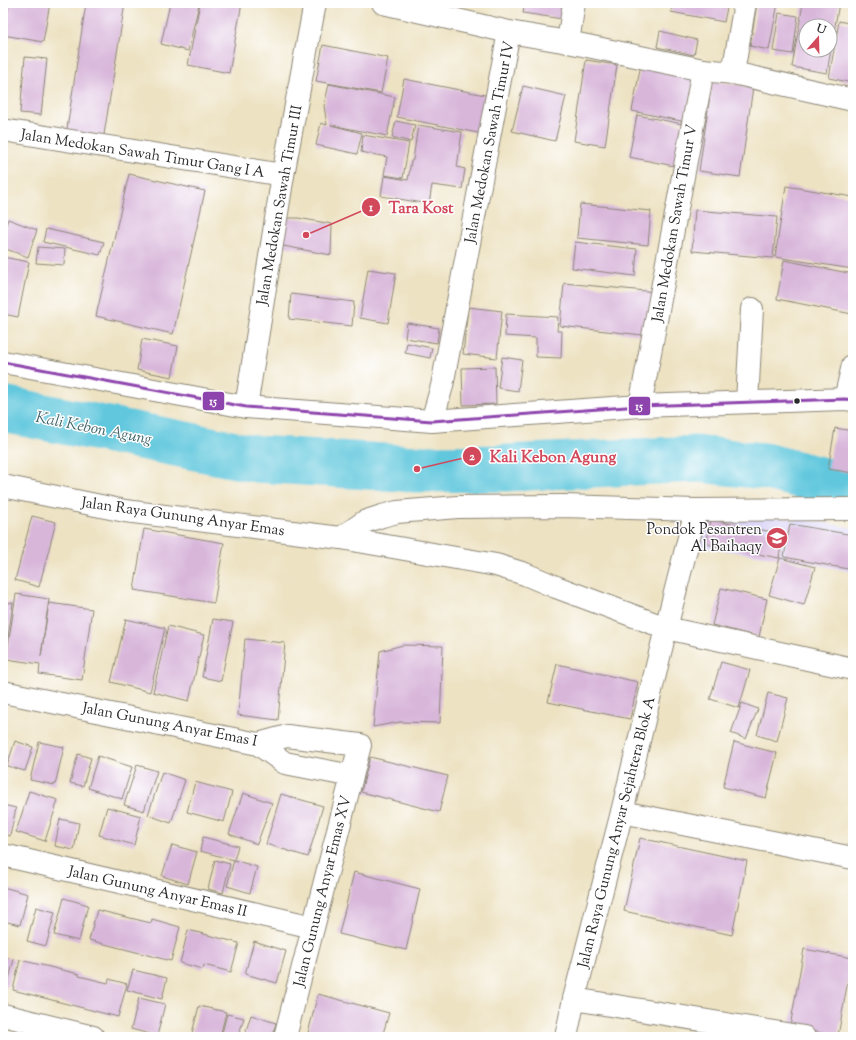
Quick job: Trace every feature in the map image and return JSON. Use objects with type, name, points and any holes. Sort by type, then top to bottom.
[{"type":"street","name":"Jalan Medokan Sawah Timur III","points":[[246,407],[283,175],[315,3]]},
{"type":"street","points":[[383,3],[509,32]]},
{"type":"street","points":[[568,42],[574,3]]},
{"type":"street","points":[[732,73],[745,3]]},
{"type":"street","name":"Jalan Medokan Sawah Timur IV","points":[[432,422],[439,399],[509,32],[568,42],[703,70]]},
{"type":"street","points":[[703,70],[732,73],[853,100]]},
{"type":"street","name":"Jalan Medokan Sawah Timur V","points":[[640,406],[703,70]]},
{"type":"street","name":"Jalan Medokan Sawah Timur Gang I A","points":[[3,130],[283,175]]},
{"type":"street","points":[[747,402],[752,309]]},
{"type":"street","points":[[3,362],[246,407],[432,422],[640,406],[849,399],[853,365]]},
{"type":"street","name":"Jalan Raya Gunung Anyar Emas","points":[[3,486],[125,511],[341,538],[496,565],[525,574],[666,628],[853,669]]},
{"type":"street","points":[[341,538],[364,522],[382,516],[397,512],[450,508],[563,506],[696,510],[853,508]]},
{"type":"street","name":"Jalan Raya Gunung Anyar Sejahtera Blok A","points":[[566,1037],[574,999],[622,812],[696,510]]},
{"type":"street","name":"Jalan Gunung Anyar Emas I","points":[[3,692],[258,744],[287,736],[360,745]]},
{"type":"street","points":[[258,744],[285,763],[352,776]]},
{"type":"street","name":"Jalan Gunung Anyar Emas XV","points":[[284,1037],[360,745]]},
{"type":"street","points":[[622,812],[853,858]]},
{"type":"street","name":"Jalan Gunung Anyar Emas II","points":[[3,855],[313,927]]},
{"type":"street","points":[[574,999],[804,1037]]},
{"type":"street","points":[[3,1015],[93,1037]]},
{"type":"shaded area","name":"Pondok Pesantren Al Baihaqy","points":[[705,513],[803,519],[853,528],[853,572],[780,557],[778,558],[699,547]]},
{"type":"building","points":[[9,3],[50,3],[43,42],[3,35]]},
{"type":"building","points":[[86,3],[125,3],[103,141],[66,135]]},
{"type":"building","points":[[170,3],[199,4],[188,51],[161,44]]},
{"type":"building","points":[[200,3],[242,3],[229,73],[188,65]]},
{"type":"building","points":[[525,3],[571,3],[569,20],[523,13]]},
{"type":"building","points":[[673,3],[728,3],[724,22],[671,12]]},
{"type":"building","points":[[757,3],[778,3],[769,50],[750,46]]},
{"type":"building","points":[[803,3],[839,3],[836,18],[800,18]]},
{"type":"building","points":[[779,13],[798,16],[793,54],[773,51]]},
{"type":"building","points":[[839,21],[853,24],[853,83],[829,78],[833,58],[838,58]]},
{"type":"building","points":[[660,31],[697,40],[694,55],[657,47]]},
{"type":"building","points":[[798,32],[798,58],[830,58],[827,73],[792,67]]},
{"type":"building","points":[[323,45],[388,58],[381,93],[316,81]]},
{"type":"building","points":[[25,57],[47,59],[41,115],[20,113]]},
{"type":"building","points":[[586,60],[617,65],[605,146],[574,141]]},
{"type":"building","points":[[641,64],[695,74],[686,122],[632,111]]},
{"type":"building","points":[[404,79],[490,96],[483,134],[397,117]]},
{"type":"building","points":[[712,81],[753,87],[740,177],[699,171]]},
{"type":"building","points":[[329,84],[395,97],[387,136],[331,125],[362,133],[357,154],[316,145],[321,123],[327,125],[324,106]]},
{"type":"building","points":[[523,86],[566,96],[555,141],[512,131]]},
{"type":"building","points":[[637,115],[688,125],[679,167],[629,157]]},
{"type":"building","points":[[396,121],[415,125],[411,142],[392,137]]},
{"type":"building","points":[[418,125],[462,132],[457,167],[465,169],[462,189],[432,185],[429,204],[381,196],[384,176],[408,180],[411,161],[413,160]]},
{"type":"building","points":[[363,135],[409,143],[403,178],[384,175],[387,157],[361,152]]},
{"type":"building","points":[[129,174],[205,191],[173,334],[96,316]]},
{"type":"building","points":[[786,186],[853,197],[853,269],[775,257]]},
{"type":"building","points":[[580,204],[651,211],[648,245],[577,238]]},
{"type":"building","points":[[695,210],[777,217],[773,258],[692,251]]},
{"type":"building","points":[[282,218],[298,218],[332,224],[331,255],[278,245]]},
{"type":"building","points":[[8,219],[37,230],[28,257],[3,248],[3,234]]},
{"type":"building","points":[[46,229],[104,242],[100,255],[43,242]]},
{"type":"building","points":[[575,242],[637,249],[635,276],[572,268]]},
{"type":"building","points":[[38,247],[65,249],[64,265],[36,263]]},
{"type":"building","points":[[3,257],[29,262],[18,317],[3,314]]},
{"type":"building","points":[[784,260],[853,274],[852,314],[777,299]]},
{"type":"building","points":[[368,269],[396,273],[388,323],[360,318]]},
{"type":"building","points":[[564,283],[656,292],[652,336],[560,326]]},
{"type":"building","points":[[291,294],[354,302],[352,326],[289,319]]},
{"type":"building","points":[[468,307],[502,311],[497,358],[463,354]]},
{"type":"building","points":[[506,314],[558,317],[557,331],[562,331],[561,358],[536,357],[536,338],[505,336]]},
{"type":"building","points":[[407,323],[439,328],[437,343],[405,338]]},
{"type":"building","points":[[142,339],[178,346],[172,377],[137,370]]},
{"type":"building","points":[[407,343],[432,348],[430,358],[405,353]]},
{"type":"building","points":[[502,357],[522,360],[518,391],[498,388]]},
{"type":"building","points":[[495,367],[496,404],[463,405],[462,368]]},
{"type":"building","points":[[835,428],[853,431],[853,473],[828,469]]},
{"type":"building","points":[[32,516],[56,522],[39,587],[15,580]]},
{"type":"building","points":[[711,520],[783,534],[779,558],[706,544]]},
{"type":"building","points":[[790,524],[853,535],[853,570],[784,557]]},
{"type":"building","points":[[144,529],[224,543],[214,603],[134,590]]},
{"type":"building","points":[[780,558],[815,567],[804,605],[769,595]]},
{"type":"building","points":[[721,588],[767,599],[759,637],[712,625]]},
{"type":"building","points":[[16,594],[49,599],[41,656],[49,603],[92,609],[82,680],[39,674],[40,664],[6,659]]},
{"type":"building","points":[[3,602],[13,603],[5,658],[3,658]]},
{"type":"building","points":[[126,619],[165,628],[150,692],[111,682]]},
{"type":"building","points":[[213,619],[233,622],[221,681],[202,677]]},
{"type":"building","points":[[168,626],[204,635],[189,701],[153,692]]},
{"type":"building","points":[[245,639],[285,643],[278,720],[238,715]]},
{"type":"building","points":[[403,645],[443,646],[440,723],[400,722],[373,727],[380,651]]},
{"type":"building","points":[[721,662],[750,670],[739,708],[710,699]]},
{"type":"building","points":[[557,664],[638,682],[630,719],[548,702]]},
{"type":"building","points":[[768,693],[788,698],[777,741],[757,735]]},
{"type":"building","points":[[742,703],[758,709],[746,739],[731,733]]},
{"type":"building","points":[[15,741],[33,747],[25,771],[7,766]]},
{"type":"building","points":[[39,742],[64,747],[55,785],[30,780]]},
{"type":"building","points":[[734,742],[777,753],[766,798],[723,787]]},
{"type":"building","points":[[3,754],[8,756],[3,772]]},
{"type":"building","points":[[78,754],[91,758],[83,786],[70,783]]},
{"type":"building","points":[[98,756],[132,767],[122,799],[88,788]]},
{"type":"building","points":[[370,757],[448,776],[439,812],[361,792]]},
{"type":"building","points":[[137,765],[157,771],[144,811],[124,805]]},
{"type":"building","points":[[162,772],[185,780],[171,823],[148,815]]},
{"type":"building","points":[[195,782],[232,792],[224,822],[187,812]]},
{"type":"building","points":[[29,791],[58,800],[45,841],[16,832]]},
{"type":"building","points":[[243,793],[272,803],[257,844],[229,834]]},
{"type":"building","points":[[281,794],[323,806],[308,857],[266,844]]},
{"type":"building","points":[[3,805],[16,808],[10,836],[3,834]]},
{"type":"building","points":[[107,807],[141,816],[134,845],[99,835]]},
{"type":"building","points":[[60,819],[79,823],[74,850],[55,846]]},
{"type":"building","points":[[203,837],[238,846],[234,860],[200,851]]},
{"type":"building","points":[[640,838],[747,861],[732,935],[624,911]]},
{"type":"building","points":[[172,845],[197,852],[188,884],[162,876]]},
{"type":"building","points":[[215,860],[230,864],[223,893],[208,889]]},
{"type":"building","points":[[234,860],[257,867],[250,893],[227,886]]},
{"type":"building","points":[[354,872],[420,889],[406,950],[339,934]]},
{"type":"building","points":[[3,887],[28,894],[20,925],[3,921]]},
{"type":"building","points":[[64,898],[88,905],[79,941],[54,935]]},
{"type":"building","points":[[36,907],[55,912],[46,946],[27,941]]},
{"type":"building","points":[[97,910],[151,923],[152,919],[180,927],[171,961],[89,940]]},
{"type":"building","points":[[188,930],[239,943],[231,972],[204,965],[203,969],[180,963]]},
{"type":"building","points":[[254,941],[286,951],[277,983],[245,974]]},
{"type":"building","points":[[804,949],[852,958],[838,1036],[790,1027]]},
{"type":"building","points":[[3,957],[14,959],[7,987],[3,986]]},
{"type":"building","points":[[20,960],[79,974],[79,976],[108,983],[109,979],[127,984],[118,1017],[13,990]]},
{"type":"building","points":[[133,970],[167,978],[162,999],[127,990]]},
{"type":"building","points":[[318,994],[389,1013],[382,1037],[307,1037]]},
{"type":"building","points":[[139,998],[165,1004],[157,1036],[131,1029]]},
{"type":"building","points":[[199,1006],[226,1012],[220,1037],[191,1037]]},
{"type":"building","points":[[227,1014],[244,1018],[238,1037],[221,1037]]},
{"type":"building","points":[[251,1015],[276,1023],[272,1037],[244,1037]]},
{"type":"waterway","name":"Kali Kebon Agung","points":[[3,409],[256,459],[417,469],[507,468],[697,459],[764,466],[853,487]]},
{"type":"transit line","name":"15","points":[[3,362],[246,407],[432,421],[640,406],[845,399],[853,400]]},
{"type":"place","name":"Tara Kost","points":[[306,235]]},
{"type":"place","name":"Kali Kebon Agung","points":[[417,469]]},
{"type":"place","name":"Pondok Pesantren Al Baihaqy","points":[[777,538]]}]
